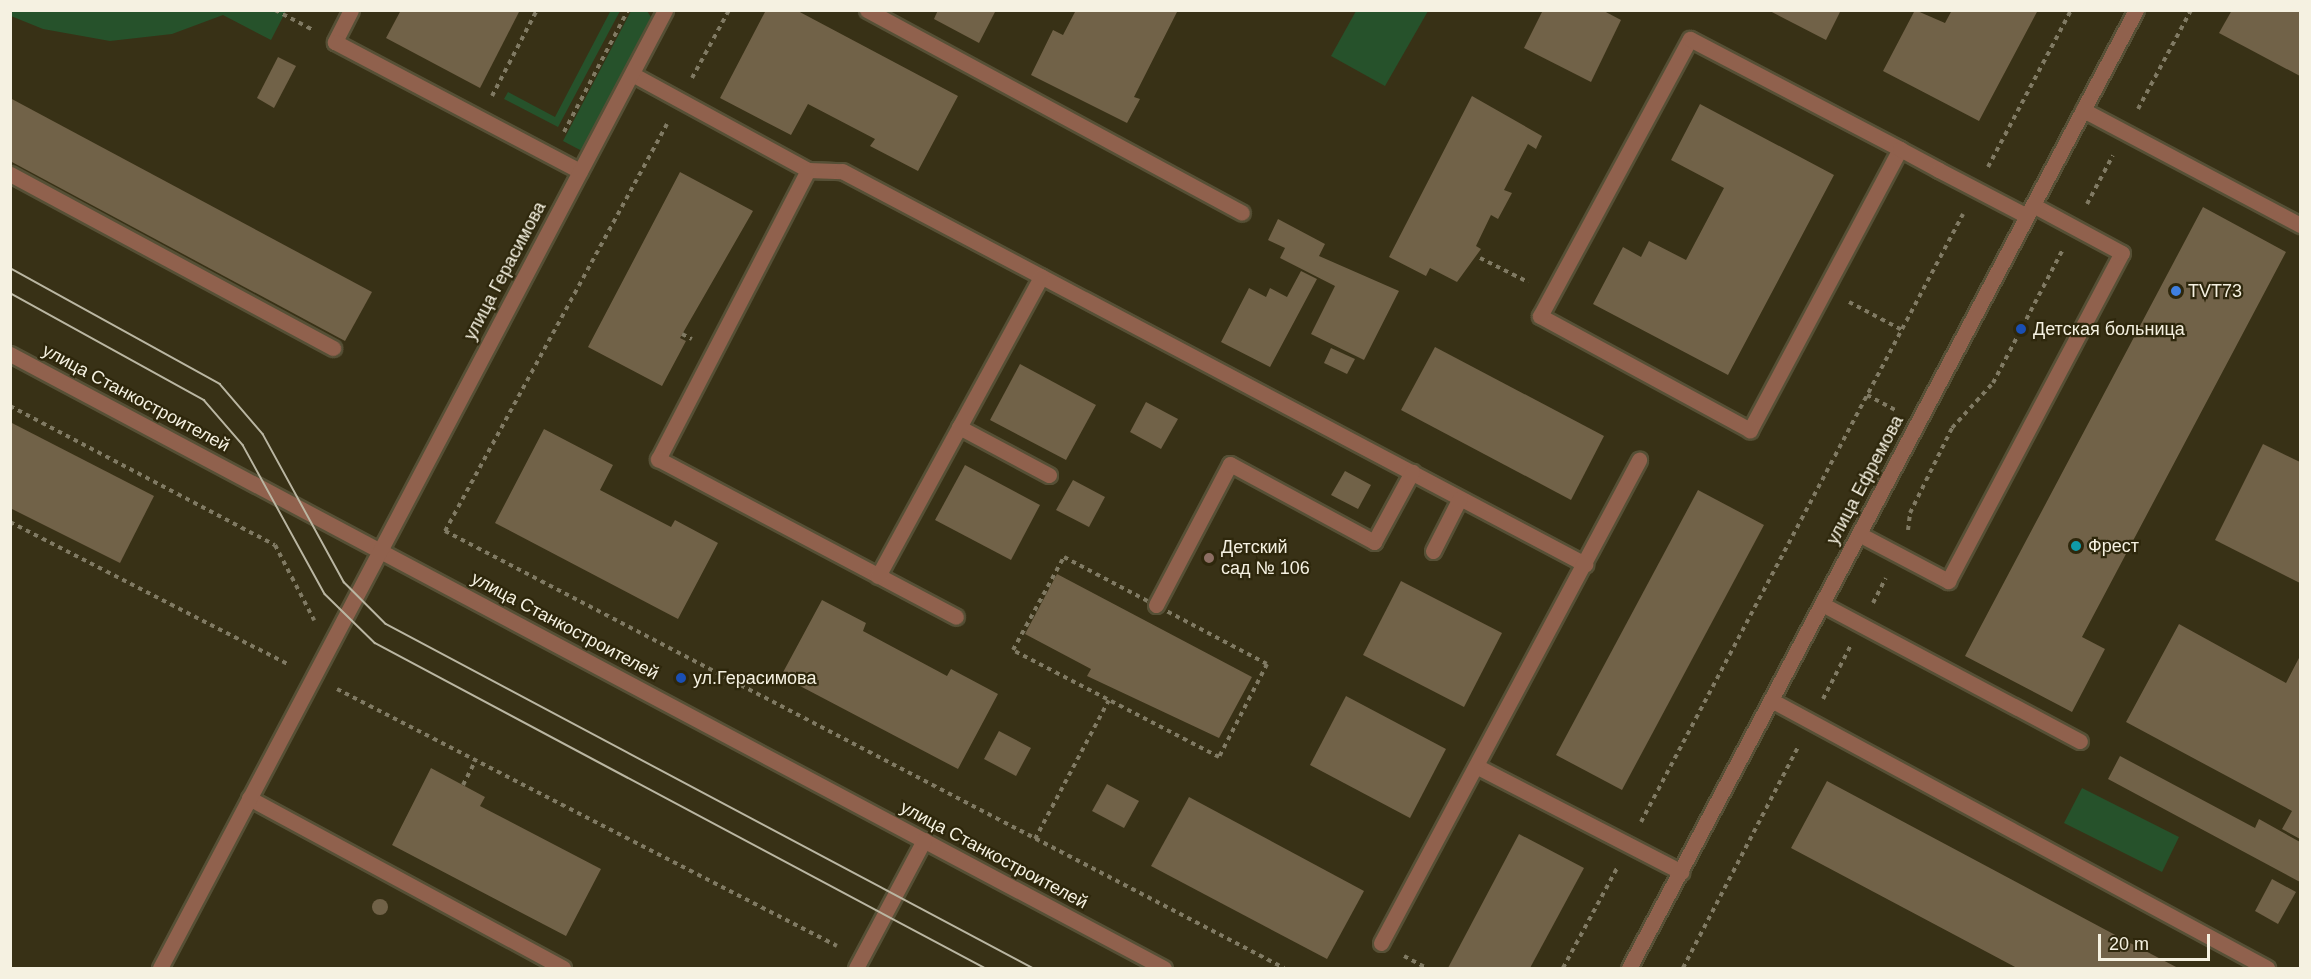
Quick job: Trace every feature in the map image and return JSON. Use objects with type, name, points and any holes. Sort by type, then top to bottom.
[{"type":"street","points":[[351,10],[335,42],[580,171]]},
{"type":"street","name":"улица Герасимова","points":[[160,969],[312,676],[665,10]]},
{"type":"street","points":[[867,10],[1242,213]]},
{"type":"street","name":"улица Ефремова","points":[[1629,969],[2136,10]]},
{"type":"street","points":[[1859,534],[1948,581],[2122,253],[2074,228],[1976,189],[1900,149],[1690,39],[1540,316],[1750,429],[1900,149]]},
{"type":"street","points":[[632,74],[808,170],[842,171],[1585,564]]},
{"type":"street","points":[[2083,110],[2301,225]]},
{"type":"street","points":[[808,170],[658,459],[956,618]]},
{"type":"street","points":[[10,174],[333,348]]},
{"type":"street","points":[[879,576],[1041,277]]},
{"type":"street","name":"улица Станкостроителей","points":[[10,354],[380,549],[1164,969]]},
{"type":"street","points":[[959,427],[1049,475]]},
{"type":"street","points":[[1381,943],[1478,766],[1639,460]]},
{"type":"street","points":[[1156,605],[1230,464],[1374,542],[1412,472]]},
{"type":"street","points":[[1433,551],[1460,498]]},
{"type":"street","points":[[1822,604],[2080,741]]},
{"type":"street","points":[[1771,700],[2267,969]]},
{"type":"street","points":[[1478,766],[1680,872]]},
{"type":"street","points":[[249,798],[563,969]]},
{"type":"street","points":[[859,964],[924,840]]},
{"type":"path","points":[[275,10],[335,42]]},
{"type":"path","points":[[480,118],[537,10]]},
{"type":"path","points":[[552,156],[627,10]]},
{"type":"path","points":[[729,10],[445,531],[1284,969]]},
{"type":"path","points":[[1563,969],[2071,10]]},
{"type":"path","points":[[1683,969],[1898,554],[1910,513],[1952,428],[1993,383],[2191,10]]},
{"type":"path","points":[[1480,258],[1551,294]]},
{"type":"path","points":[[1825,289],[1902,330]]},
{"type":"path","points":[[10,406],[275,545],[328,646]]},
{"type":"path","points":[[10,522],[476,760],[859,964]]},
{"type":"path","points":[[1064,557],[1267,664],[1219,757],[1109,700],[1013,650],[1064,557]]},
{"type":"path","points":[[1035,839],[1109,700]]},
{"type":"path","points":[[462,785],[476,760]]},
{"type":"green space","points":[[11,10],[286,11],[271,40],[223,15],[172,34],[110,41],[43,29],[11,16]]},
{"type":"green space","points":[[611,10],[620,11],[558,127],[504,99],[508,92],[555,117]]},
{"type":"green space","points":[[631,11],[647,11],[651,17],[582,151],[563,141]]},
{"type":"green space","points":[[1356,11],[1428,11],[1385,86],[1331,56]]},
{"type":"green space","points":[[2082,788],[2179,837],[2162,872],[2064,823]]},
{"type":"building","points":[[401,10],[520,10],[480,88],[386,38]]},
{"type":"building","points":[[766,10],[796,10],[958,96],[918,171],[870,146],[875,139],[808,104],[791,135],[720,98]]},
{"type":"building","points":[[938,10],[996,10],[979,43],[934,19]]},
{"type":"building","points":[[1076,10],[1178,10],[1134,97],[1140,99],[1127,123],[1031,75],[1053,30],[1063,35]]},
{"type":"building","points":[[1543,10],[1602,10],[1621,20],[1591,82],[1524,48]]},
{"type":"building","points":[[1768,10],[1841,10],[1826,40]]},
{"type":"building","points":[[1915,10],[1945,23],[1952,10],[2038,10],[1979,121],[1883,71]]},
{"type":"building","points":[[2232,10],[2300,10],[2300,76],[2219,33]]},
{"type":"building","points":[[278,57],[296,66],[274,108],[257,98]]},
{"type":"building","points":[[1472,96],[1542,136],[1536,149],[1528,144],[1504,190],[1512,193],[1498,219],[1491,215],[1476,246],[1481,249],[1457,282],[1430,268],[1426,276],[1389,257]]},
{"type":"building","points":[[10,98],[372,292],[345,341],[10,161]]},
{"type":"building","points":[[1700,104],[1834,175],[1728,375],[1593,304],[1623,247],[1641,257],[1649,241],[1686,260],[1724,188],[1671,160]]},
{"type":"building","points":[[680,172],[753,211],[680,338],[686,341],[662,386],[588,347]]},
{"type":"building","name":"Фрест","points":[[2203,207],[2286,252],[2082,637],[2105,649],[2072,712],[1965,656]]},
{"type":"building","points":[[1278,219],[1325,244],[1319,256],[1399,291],[1364,360],[1311,334],[1335,286],[1280,258],[1285,248],[1268,240]]},
{"type":"building","points":[[1301,271],[1317,279],[1270,367],[1221,342],[1249,288],[1266,297],[1270,288],[1287,297]]},
{"type":"building","points":[[1435,347],[1604,436],[1571,500],[1401,410]]},
{"type":"building","points":[[1331,348],[1355,359],[1347,374],[1324,363]]},
{"type":"building","points":[[1020,364],[1096,405],[1066,460],[990,420]]},
{"type":"building","points":[[1146,402],[1178,419],[1161,449],[1130,432]]},
{"type":"building","points":[[10,422],[154,496],[120,563],[10,508]]},
{"type":"building","points":[[544,429],[613,465],[600,490],[671,527],[675,520],[718,543],[678,619],[495,523]]},
{"type":"building","points":[[2263,444],[2300,462],[2300,583],[2215,540]]},
{"type":"building","points":[[965,465],[1040,505],[1011,560],[935,520]]},
{"type":"building","points":[[1345,471],[1371,485],[1358,509],[1331,495]]},
{"type":"building","points":[[1073,480],[1105,497],[1089,527],[1056,510]]},
{"type":"building","points":[[1698,490],[1764,525],[1622,790],[1556,755]]},
{"type":"building","points":[[1057,574],[1252,677],[1219,738],[1087,676],[1091,669],[1025,634]]},
{"type":"building","points":[[1401,581],[1502,633],[1464,707],[1363,655]]},
{"type":"building","points":[[822,600],[866,623],[863,631],[947,676],[951,669],[998,694],[958,769],[781,676]]},
{"type":"building","points":[[2179,624],[2286,683],[2300,656],[2300,839],[2282,829],[2292,811],[2126,722]]},
{"type":"building","points":[[1346,696],[1446,749],[1410,818],[1310,765]]},
{"type":"building","points":[[999,731],[1031,748],[1016,776],[984,759]]},
{"type":"building","points":[[2120,756],[2255,828],[2259,819],[2300,842],[2300,882],[2108,779]]},
{"type":"building","points":[[431,768],[485,797],[480,806],[601,869],[566,936],[392,845]]},
{"type":"building","points":[[1827,781],[2178,968],[2017,968],[1791,848]]},
{"type":"building","points":[[1107,784],[1139,801],[1124,828],[1092,811]]},
{"type":"building","points":[[1189,797],[1364,891],[1327,959],[1151,866]]},
{"type":"building","points":[[1519,834],[1584,868],[1530,968],[1448,968]]},
{"type":"building","points":[[2272,879],[2296,892],[2278,924],[2255,911]]},
{"type":"building","points":[[380,899],[386,901],[388,907],[386,913],[380,915],[374,913],[372,907],[374,901]]},
{"type":"tram line","points":[[10,268],[220,384],[263,434],[344,582],[386,624],[1033,968]]},
{"type":"tram line","points":[[10,293],[204,400],[243,445],[325,594],[375,643],[985,968]]},
{"type":"place","name":"TVT73","points":[[2176,291]]},
{"type":"place","name":"Детская больница","points":[[2021,329]]},
{"type":"place","name":"Фрест","points":[[2076,546]]},
{"type":"place","name":"Детский сад № 106","points":[[1209,558]]},
{"type":"place","name":"ул.Герасимова","points":[[681,678]]}]
